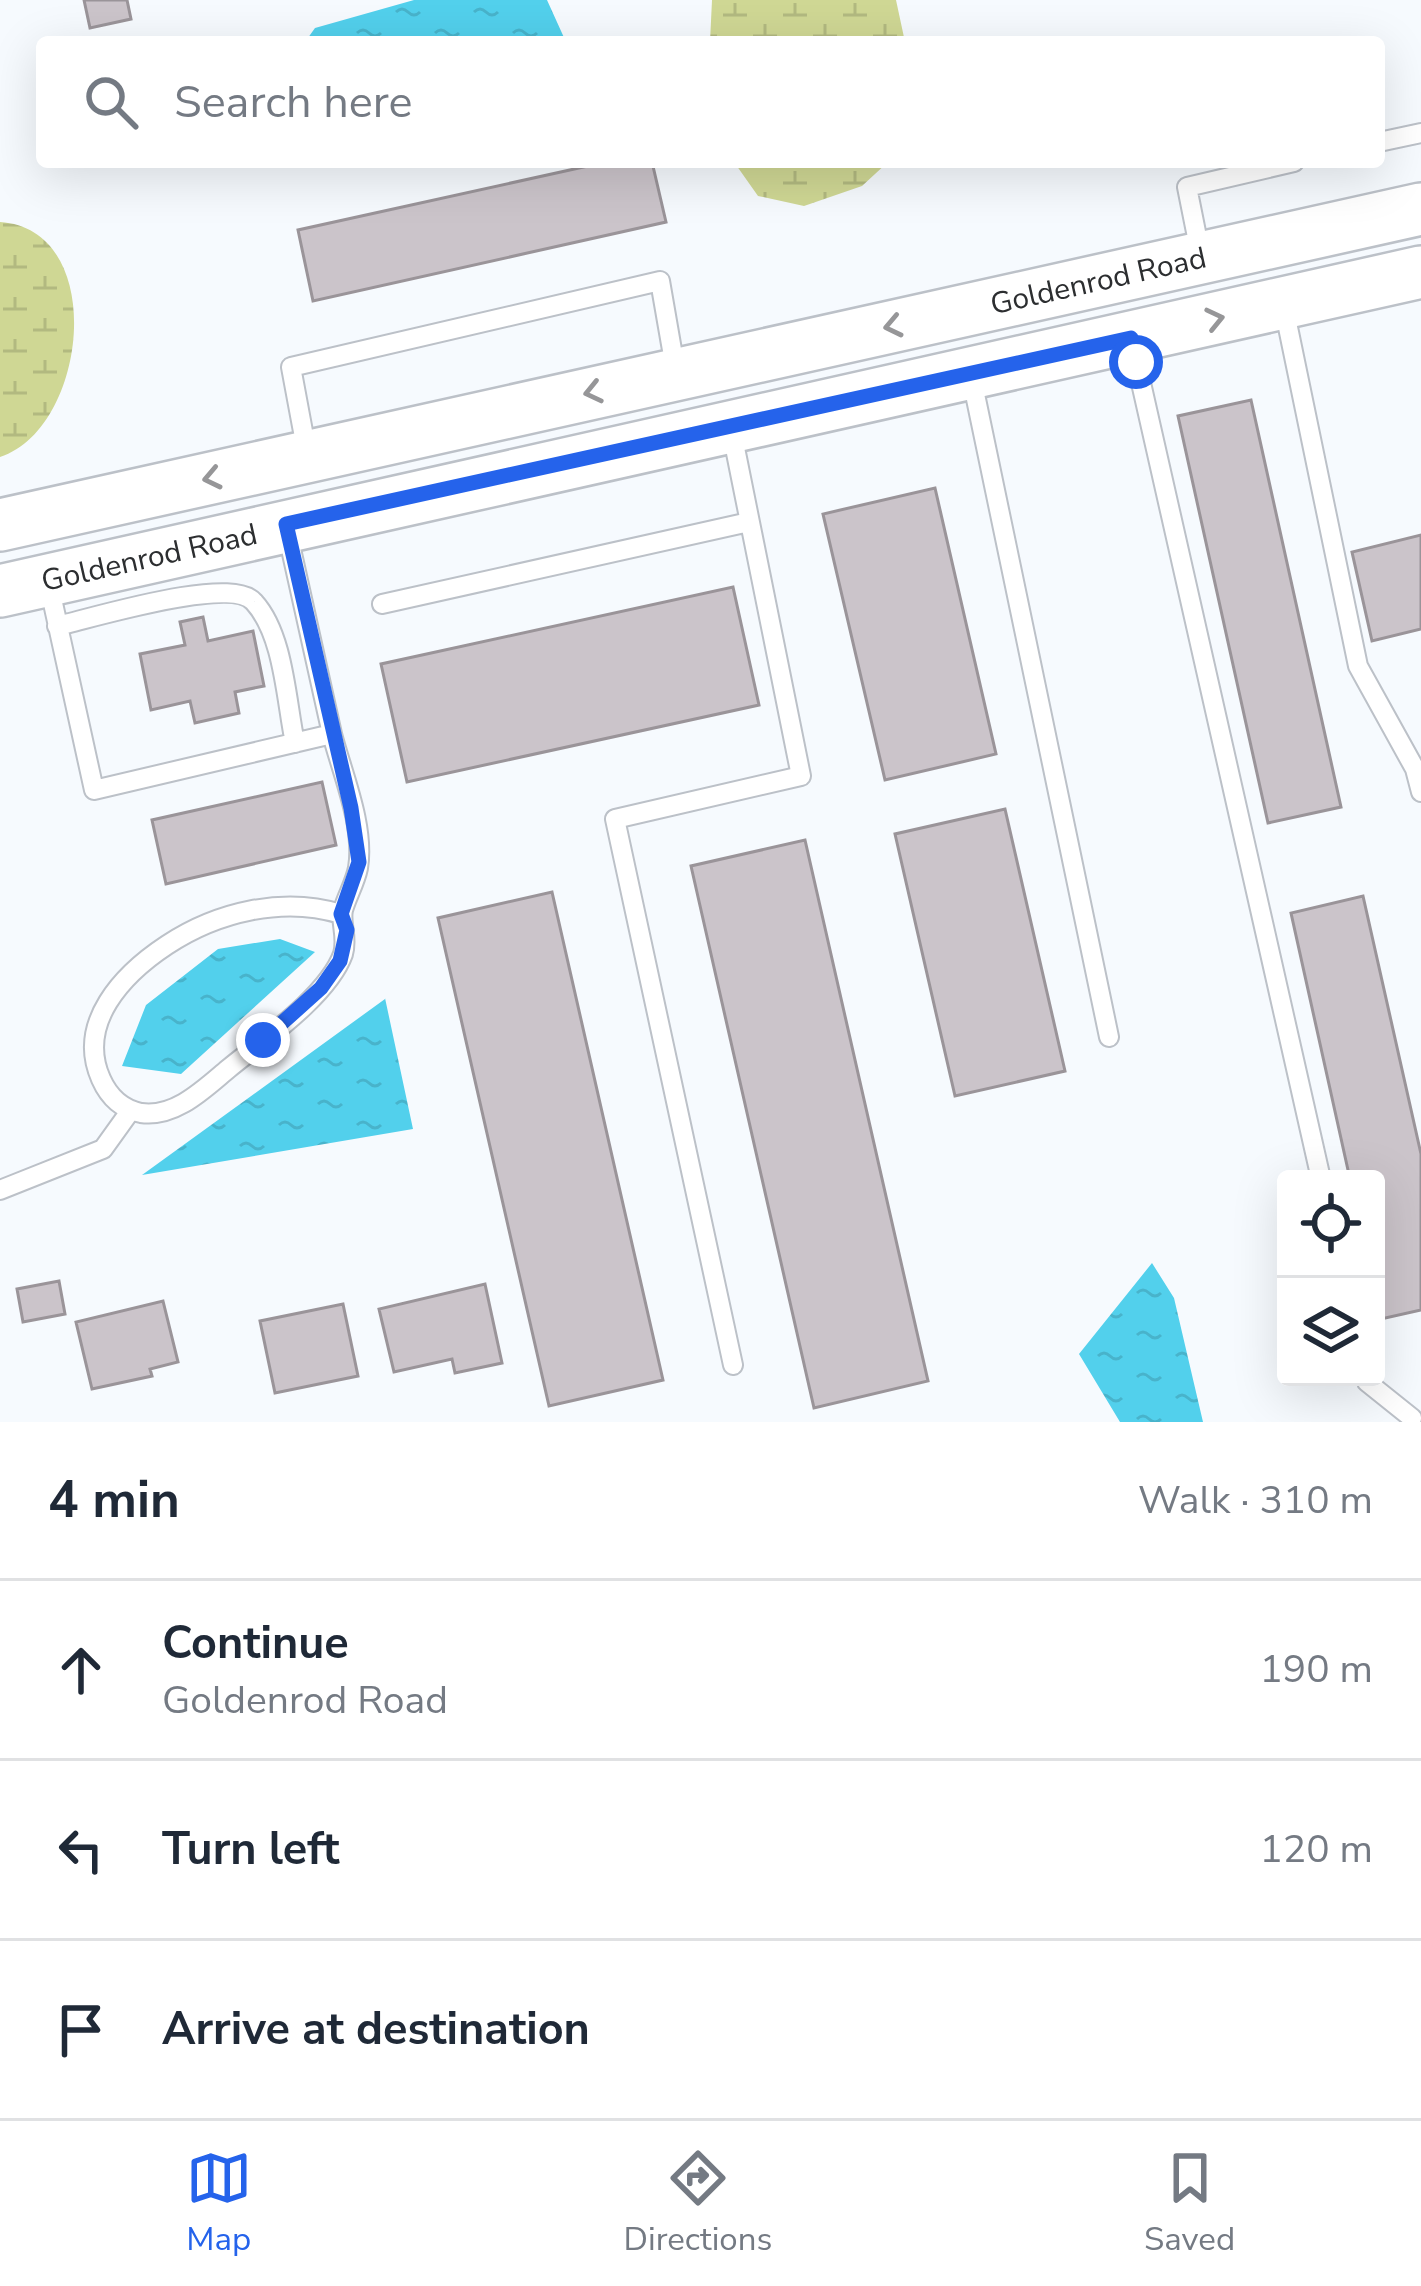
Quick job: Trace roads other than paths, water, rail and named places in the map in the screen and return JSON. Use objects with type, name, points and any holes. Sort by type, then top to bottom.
[{"type":"main road","name":"Goldenrod Road","points":[[0,525],[1421,209]]},
{"type":"main road","name":"Goldenrod Road","points":[[35,599],[286,524],[1421,272]]},
{"type":"main road","points":[[731,428],[745,390],[789,349]]},
{"type":"main road","points":[[609,455],[620,434],[648,418],[661,404],[676,373]]},
{"type":"lane","points":[[1385,141],[1421,133]]},
{"type":"lane","points":[[1201,257],[1187,187],[1268,168]]},
{"type":"lane","points":[[308,457],[291,367],[660,281],[676,373]]},
{"type":"lane","points":[[1283,303],[1358,666],[1415,769],[1421,792]]},
{"type":"lane","points":[[1131,338],[1319,1170]]},
{"type":"lane","points":[[971,375],[1109,1037]]},
{"type":"lane","points":[[731,428],[801,776],[615,819],[734,1365]]},
{"type":"lane","points":[[382,604],[749,522]]},
{"type":"lane","points":[[286,524],[359,862],[341,914],[346,944],[321,988],[180,1106],[144,1114],[109,1094],[98,1073],[93,1044],[100,1014],[115,989],[165,946],[226,915],[292,907],[341,914]]},
{"type":"lane","points":[[295,743],[274,643],[255,602],[245,594],[216,590],[35,599],[94,790],[295,743],[332,734]]},
{"type":"lane","points":[[0,1190],[103,1149],[131,1110]]},
{"type":"lane","points":[[1372,1386],[1412,1418]]},
{"type":"water","points":[[414,0],[547,0],[563,36],[309,36],[315,28]]},
{"type":"water","points":[[280,939],[315,952],[181,1074],[122,1066],[146,1005],[218,949]]},
{"type":"water","points":[[385,999],[413,1129],[142,1175]]},
{"type":"water","points":[[1152,1263],[1174,1298],[1203,1422],[1120,1422],[1079,1354]]}]
